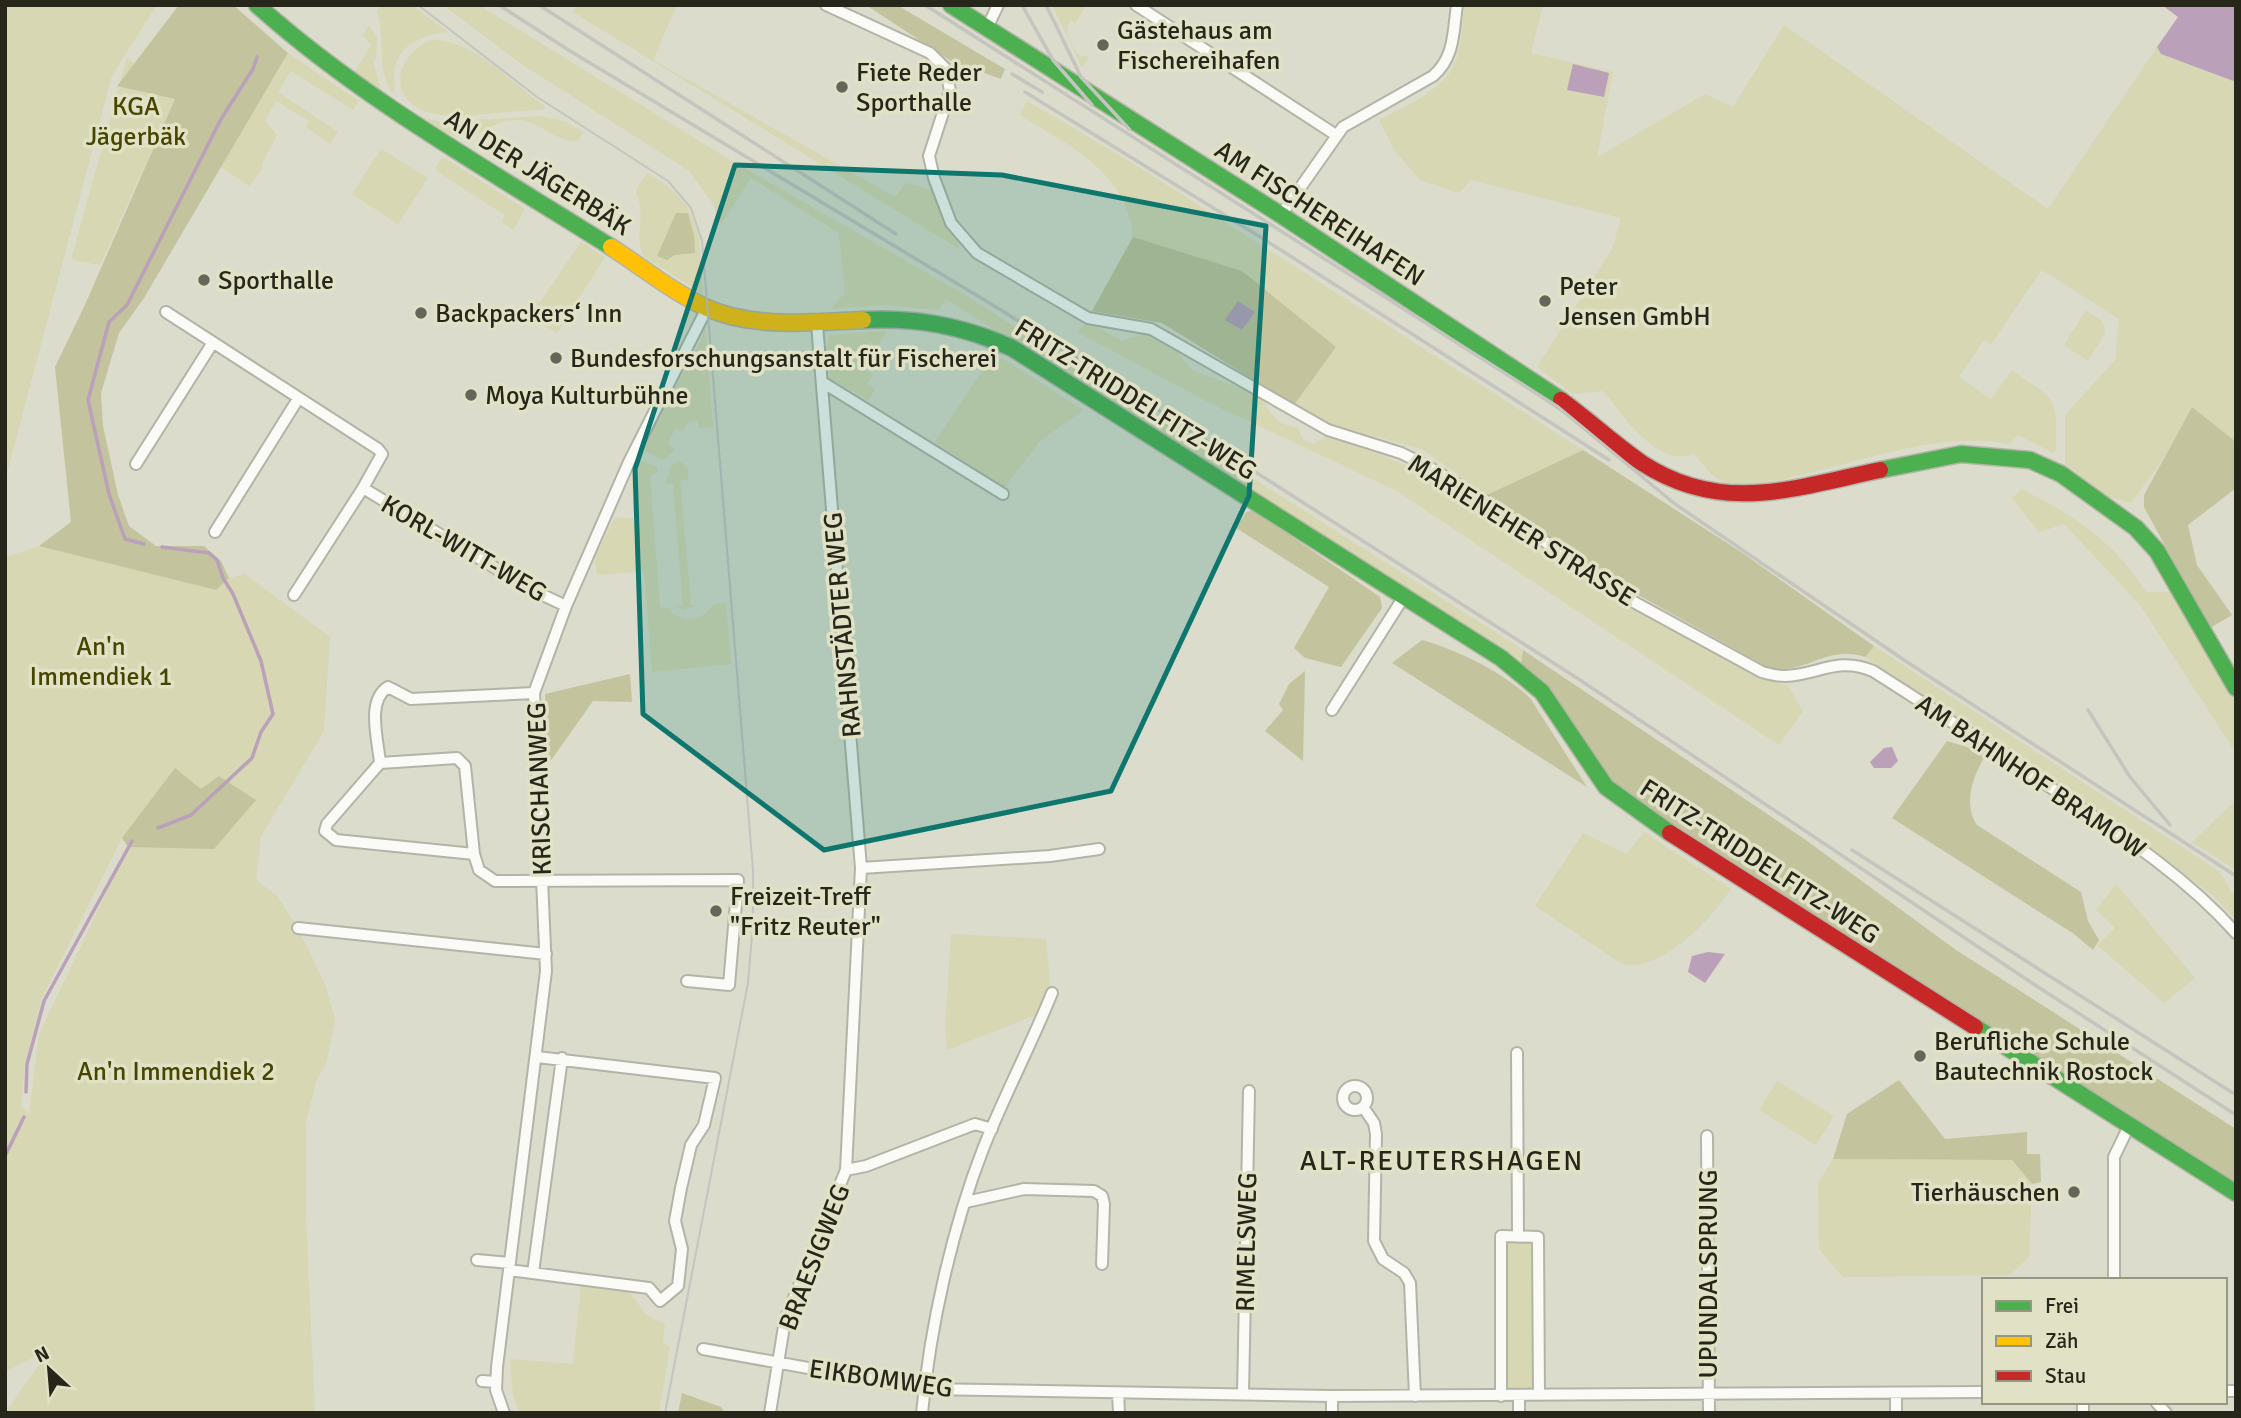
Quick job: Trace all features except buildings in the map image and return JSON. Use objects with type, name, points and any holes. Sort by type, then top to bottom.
[{"type":"street","name":"AN DER JÄGERBÄK","points":[[257,5],[294,38],[403,115],[707,308],[769,323],[817,324]]},
{"type":"street","name":"MARIENEHER STRASSE","points":[[826,5],[930,53],[946,69],[950,91],[929,156],[934,178],[951,223],[977,253],[1088,318],[1150,329],[1328,430],[1401,453],[1427,466],[1481,498],[1632,601],[1762,672],[1785,676],[1806,671]]},
{"type":"street","name":"AM FISCHEREIHAFEN","points":[[951,5],[1281,215],[1563,401],[1654,471],[1689,487],[1721,493],[1758,495],[1941,456],[2014,457],[2030,460],[2061,474],[2147,538],[2165,561],[2236,688]]},
{"type":"street","points":[[987,28],[998,5]]},
{"type":"street","points":[[1136,5],[1336,135]]},
{"type":"street","points":[[1281,215],[1336,135],[1357,117],[1419,85],[1445,66],[1451,53],[1457,5]]},
{"type":"street","name":"KRISCHANWEG","points":[[505,1413],[496,1382],[537,1057],[546,954],[534,693],[566,606],[629,463],[707,308]]},
{"type":"street","name":"KORL-WITT-WEG","points":[[166,312],[382,454],[294,595]]},
{"type":"street","name":"FRITZ-TRIDDELFITZ-WEG","points":[[817,324],[912,320],[955,326],[984,335],[1050,371],[1405,595],[1531,681],[1552,704],[1594,772],[1619,799],[2236,1193]]},
{"type":"street","name":"RAHNSTÄDTER WEG","points":[[817,324],[861,868],[846,1170]]},
{"type":"street","points":[[136,464],[212,344]]},
{"type":"street","points":[[822,382],[1003,494]]},
{"type":"street","points":[[215,532],[298,399]]},
{"type":"street","name":"KORL-WITT-WEG","points":[[363,488],[530,589],[566,606]]},
{"type":"street","points":[[1332,710],[1405,595]]},
{"type":"street","name":"AM BAHNHOF BRAMOW","points":[[1806,671],[1848,664],[1873,671],[2006,757],[2167,868],[2208,903],[2236,933]]},
{"type":"street","points":[[380,763],[375,701],[380,692],[388,687],[411,699],[534,693]]},
{"type":"street","points":[[474,854],[336,840],[325,831],[327,824],[380,763],[457,758],[465,766],[474,854],[479,870],[495,881],[738,880],[729,985],[687,981]]},
{"type":"street","points":[[861,868],[1050,856],[1099,849]]},
{"type":"street","points":[[298,928],[546,954]]},
{"type":"street","points":[[922,1413],[940,1301],[966,1202],[992,1129],[1052,993]]},
{"type":"street","points":[[1517,1053],[1518,1236]]},
{"type":"street","points":[[478,1260],[533,1273],[649,1288],[660,1301],[678,1286],[682,1249],[676,1221],[681,1188],[691,1146],[704,1125],[716,1078],[537,1057]]},
{"type":"street","points":[[533,1273],[562,1059]]},
{"type":"street","name":"RIMELSWEG","points":[[1243,1394],[1249,1091]]},
{"type":"street","points":[[1363,1107],[1374,1123],[1376,1134],[1374,1241],[1383,1259],[1404,1273],[1413,1295],[1415,1396]]},
{"type":"street","name":"BRAESIGWEG","points":[[770,1413],[786,1320],[846,1170],[866,1166],[975,1124],[992,1129]]},
{"type":"street","points":[[2114,1278],[2114,1157],[2129,1126]]},
{"type":"street","name":"UPUNDALSPRUNG","points":[[1707,1136],[1709,1413]]},
{"type":"street","points":[[966,1202],[1024,1189],[1094,1191],[1102,1196],[1104,1204],[1101,1264]]},
{"type":"street","points":[[1501,1396],[1501,1237],[1518,1236],[1538,1237],[1539,1395]]},
{"type":"street","name":"EIKBOMWEG","points":[[703,1349],[924,1389],[1332,1396],[1982,1392]]},
{"type":"street","points":[[482,1381],[496,1382]]},
{"type":"street","points":[[1118,1393],[1119,1413]]},
{"type":"street","points":[[1896,1394],[1896,1413]]},
{"type":"street","points":[[1519,1395],[1519,1413]]},
{"type":"street","points":[[1332,1396],[1332,1413]]},
{"type":"highlighted area","points":[[735,165],[1002,175],[1266,226],[1249,496],[1111,791],[824,850],[643,714],[635,469]]},
{"type":"green space","points":[[5,5],[157,5],[112,75],[5,481]]},
{"type":"green space","points":[[179,5],[233,5],[288,53],[144,298],[119,333],[101,393],[103,426],[118,495],[129,526],[156,546],[204,546],[221,561],[229,578],[216,590],[39,546],[71,522],[55,367],[175,99],[117,86]]},
{"type":"green space","points":[[381,5],[412,5],[448,32],[421,38],[406,48],[396,62],[392,93],[384,73],[377,11]]},
{"type":"green space","points":[[443,5],[479,5],[727,158],[965,295],[1523,650],[1521,663],[1506,649],[1337,547],[946,299],[939,310],[882,305],[831,309],[845,293],[839,233],[751,178],[721,224],[713,204],[689,171],[523,65]]},
{"type":"green space","points":[[577,5],[677,5],[653,60],[895,197],[906,183],[933,190],[959,249],[573,12]]},
{"type":"green space","points":[[866,5],[897,5],[1005,69],[1001,79],[951,61]]},
{"type":"green space","points":[[1052,5],[1087,5],[1075,23],[1070,20],[1068,30],[1069,39],[1078,55],[1089,57],[1082,67]]},
{"type":"green space","points":[[1464,5],[1543,5],[1531,53],[1613,72],[1597,157],[1705,94],[1733,107],[1784,25],[2048,209],[2157,47],[2161,54],[2236,82],[2236,442],[2192,407],[2161,462],[2131,503],[2108,497],[2065,464],[2065,415],[2115,360],[2119,319],[2042,270],[1991,344],[1984,340],[1959,377],[1991,399],[2012,370],[2038,388],[2054,408],[2056,449],[2053,453],[2018,435],[2010,444],[1960,441],[1934,444],[1782,480],[1744,484],[1722,481],[1706,469],[1694,453],[1681,456],[1668,454],[1655,447],[1631,425],[1603,391],[1573,394],[1537,367],[1613,247],[1621,218],[1471,180],[1459,193],[1420,180],[1395,151],[1379,120],[1424,96],[1444,80],[1460,47]]},
{"type":"green space","points":[[369,25],[377,38],[376,59],[373,60],[381,91],[415,115],[441,122],[540,116],[563,121],[584,132],[579,140],[571,141],[535,124],[519,120],[497,124],[472,136],[452,135],[438,128],[435,130],[354,73],[371,45],[363,35]]},
{"type":"green space","points":[[432,40],[448,42],[478,55],[545,106],[543,110],[463,116],[420,109],[409,101],[403,92],[401,72],[412,53]]},
{"type":"green space","points":[[288,53],[359,101],[353,110],[291,71],[278,92],[338,132],[330,144],[306,127],[309,121],[276,101],[265,121],[277,135],[261,166],[263,168],[249,186],[221,167],[207,148],[273,80]]},
{"type":"green space","points":[[127,58],[134,63],[120,83]]},
{"type":"green space","name":"KGA Jägerbäk","points":[[119,86],[175,99],[100,265],[71,260]]},
{"type":"green space","points":[[1027,101],[1126,159],[1583,450],[1487,495],[1422,449],[1333,425],[1294,405],[1335,347],[1242,271],[1133,237],[1129,215],[1108,178],[1076,150],[1020,115]]},
{"type":"green space","points":[[381,149],[428,178],[398,224],[352,194]]},
{"type":"green space","points":[[445,158],[525,209],[513,230],[502,222],[505,215],[438,172],[436,167],[441,159]]},
{"type":"green space","points":[[647,173],[666,185],[689,210],[699,238],[703,294],[644,257],[640,242],[640,209],[636,190]]},
{"type":"green space","points":[[676,213],[688,213],[694,235],[695,253],[675,255],[667,260],[657,256]]},
{"type":"green space","points":[[1133,237],[1242,271],[1336,347],[1294,405],[1162,323],[1092,311]]},
{"type":"green space","points":[[581,242],[605,257],[557,333],[523,311],[529,302],[541,301]]},
{"type":"green space","points":[[2086,310],[2103,322],[2105,333],[2088,361],[2064,345]]},
{"type":"green space","points":[[1088,322],[1122,341],[1144,334],[1175,349],[1192,370],[1262,397],[1276,419],[1299,428],[1302,439],[1314,444],[1326,436],[1365,449],[1441,481],[1494,512],[1612,595],[1761,678],[1788,686],[1803,711],[1779,745],[1397,491],[1214,405],[1077,332]]},
{"type":"green space","points":[[705,327],[713,427],[700,428],[697,421],[689,422],[682,431],[676,428],[667,443],[675,449],[663,460],[642,449],[700,343]]},
{"type":"green space","points":[[887,331],[877,346],[870,342],[856,363],[873,375],[867,384],[875,389],[868,400],[829,378],[826,353],[829,335]]},
{"type":"green space","points":[[994,353],[1083,410],[1039,442],[1004,488],[935,442]]},
{"type":"green space","points":[[2192,407],[2236,442],[2236,488],[2188,525],[2197,565],[2232,615],[2210,628],[2144,507],[2144,495]]},
{"type":"green space","points":[[1583,450],[1741,552],[1874,646],[1865,657],[1838,654],[1794,668],[1769,668],[1633,592],[1487,495]]},
{"type":"green space","points":[[637,459],[657,467],[658,472],[650,475],[660,607],[668,608],[679,617],[692,619],[710,610],[714,604],[726,603],[731,664],[652,672],[644,571],[597,575],[595,557],[615,517],[637,519],[632,483]]},
{"type":"green space","points":[[679,461],[688,469],[688,479],[680,481],[691,605],[698,605],[683,610],[676,606],[683,605],[673,484],[665,484],[672,464]]},
{"type":"green space","points":[[2021,489],[2075,519],[2107,545],[2146,592],[2171,592],[2179,598],[2236,703],[2236,753],[2140,605],[2064,524],[2039,532],[2012,498]]},
{"type":"green space","points":[[1253,510],[1380,597],[1382,608],[1341,667],[1305,658],[1294,648],[1329,587],[1236,528],[1246,512]]},
{"type":"green space","points":[[40,546],[216,590],[229,578],[245,574],[330,637],[324,731],[261,836],[256,880],[277,896],[298,928],[325,984],[335,1020],[326,1064],[316,1081],[306,1123],[306,1217],[315,1413],[5,1413],[50,1349],[5,1372],[5,557]],"holes":[[[150,824],[128,847],[39,1034],[29,1114],[21,1106],[25,1064],[41,1000],[122,838]]]},
{"type":"green space","points":[[1422,640],[1479,663],[1519,688],[1530,698],[1587,787],[1392,663]]},
{"type":"green space","points":[[1874,646],[2220,872],[2236,900],[2236,920],[2215,897],[2168,862],[1865,657]]},
{"type":"green space","points":[[1523,650],[1803,838],[1956,950],[2236,1129],[2236,1187],[1613,787],[1539,680],[1521,663]]},
{"type":"green space","points":[[1305,671],[1303,761],[1265,731],[1283,710],[1279,704],[1289,684]]},
{"type":"green space","points":[[630,674],[632,702],[593,701],[547,766],[545,694]]},
{"type":"green space","points":[[1947,741],[1987,753],[1974,779],[1970,798],[1970,807],[1977,825],[2081,892],[2088,921],[2099,940],[2093,950],[2074,934],[1892,818]]},
{"type":"green space","points":[[175,768],[201,789],[219,776],[256,800],[214,849],[128,847],[122,838]]},
{"type":"green space","points":[[2236,800],[2236,870],[2192,842]]},
{"type":"green space","points":[[1644,832],[1731,889],[1699,928],[1669,952],[1654,960],[1622,964],[1535,906],[1583,833],[1627,854]]},
{"type":"green space","points":[[2116,884],[2195,978],[2164,1003],[2097,945],[2115,928],[2096,910]]},
{"type":"green space","points":[[951,934],[1046,939],[1050,984],[1036,1015],[947,1050],[945,1025]]},
{"type":"green space","points":[[1899,1080],[1945,1139],[2027,1132],[2027,1154],[2040,1154],[2041,1182],[2032,1184],[2012,1160],[1833,1159],[1847,1114]]},
{"type":"green space","points":[[1777,1081],[1834,1116],[1816,1145],[1759,1110]]},
{"type":"green space","points":[[1833,1159],[2012,1160],[2032,1184],[2029,1257],[2010,1275],[1843,1277],[1819,1249],[1818,1183]]},
{"type":"green space","points":[[1505,1240],[1529,1240],[1533,1245],[1535,1392],[1503,1392]]},
{"type":"green space","points":[[581,1283],[629,1291],[646,1315],[665,1324],[663,1342],[670,1347],[659,1413],[519,1413],[513,1394],[510,1359],[573,1364]]},
{"type":"green space","points":[[682,1393],[721,1407],[725,1413],[678,1413]]},
{"type":"shaded area","points":[[2162,5],[2236,5],[2236,82],[2161,54],[2157,47],[2178,17]]},
{"type":"shaded area","points":[[1573,64],[1609,73],[1604,97],[1567,90]]},
{"type":"shaded area","points":[[1238,301],[1255,312],[1242,330],[1225,320]]},
{"type":"shaded area","points":[[1892,747],[1898,761],[1891,768],[1874,768],[1870,762],[1884,748]]},
{"type":"shaded area","points":[[1708,952],[1725,954],[1705,983],[1688,972],[1692,956]]},
{"type":"waterway","points":[[144,544],[125,539],[109,494],[88,400],[109,322],[127,305],[221,119],[253,69],[257,57]]},
{"type":"waterway","points":[[158,828],[191,815],[252,758],[261,732],[273,714],[261,661],[217,560],[209,553],[162,547]]},
{"type":"waterway","points":[[26,1092],[27,1064],[44,1001],[132,841]]},
{"type":"waterway","points":[[5,1156],[24,1117]]},
{"type":"tram line","points":[[418,5],[537,97],[668,181],[691,208],[702,241],[753,870],[753,923],[748,983],[665,1413]]},
{"type":"railway","points":[[499,5],[570,51],[1001,310],[1232,457],[1577,678],[2038,987],[2236,1115]]},
{"type":"railway","points":[[539,5],[896,234]]},
{"type":"railway","points":[[925,5],[1558,407],[1675,504],[1907,662],[2236,876]]},
{"type":"railway","points":[[1022,5],[1053,60],[1092,105]]},
{"type":"railway","points":[[1046,5],[1081,77],[1129,129]]},
{"type":"railway","points":[[1012,74],[1042,92]]},
{"type":"railway","points":[[1025,92],[1262,238],[1609,460]]},
{"type":"railway","points":[[2088,710],[2130,777],[2170,825]]},
{"type":"railway","points":[[1852,850],[2236,1095]]},
{"type":"traffic: fast","points":[[257,5],[298,40],[384,103],[611,247]]},
{"type":"traffic: fast","points":[[951,5],[1281,215],[1561,400]]},
{"type":"traffic: fast","points":[[863,320],[902,320],[940,325],[976,334],[1012,348],[1501,658],[1542,692],[1606,787],[1670,833]]},
{"type":"traffic: fast","points":[[1880,470],[1961,454],[2030,460],[2061,474],[2136,528],[2157,551],[2236,688]]},
{"type":"traffic: fast","points":[[1975,1027],[2236,1193]]},
{"type":"traffic: slow","points":[[611,247],[682,295],[725,315],[784,323],[863,320]]},
{"type":"traffic: jam","points":[[1561,400],[1642,463],[1672,479],[1701,489],[1759,493],[1818,484],[1880,470]]},
{"type":"traffic: jam","points":[[1670,833],[1975,1027]]},
{"type":"place","name":"Gästehaus am Fischereihafen","points":[[1103,45]]},
{"type":"place","name":"Fiete Reder Sporthalle","points":[[842,87]]},
{"type":"place","name":"Sporthalle","points":[[204,280]]},
{"type":"place","name":"Peter Jensen GmbH","points":[[1545,301]]},
{"type":"place","name":"Backpackers‘ Inn","points":[[421,313]]},
{"type":"place","name":"Bundesforschungsanstalt für Fischerei","points":[[556,358]]},
{"type":"place","name":"Moya Kulturbühne","points":[[471,395]]},
{"type":"place","name":"Freizeit-Treff \"Fritz Reuter\"","points":[[716,911]]},
{"type":"place","name":"Berufliche Schule Bautechnik Rostock","points":[[1920,1056]]},
{"type":"place","name":"Tierhäuschen","points":[[2074,1192]]},
{"type":"district","name":"ALT-REUTERSHAGEN","points":[[1442,1160]]},
{"type":"park label","name":"An'n Immendiek 1","points":[[101,661]]},
{"type":"park label","name":"An'n Immendiek 2","points":[[176,1071]]}]
